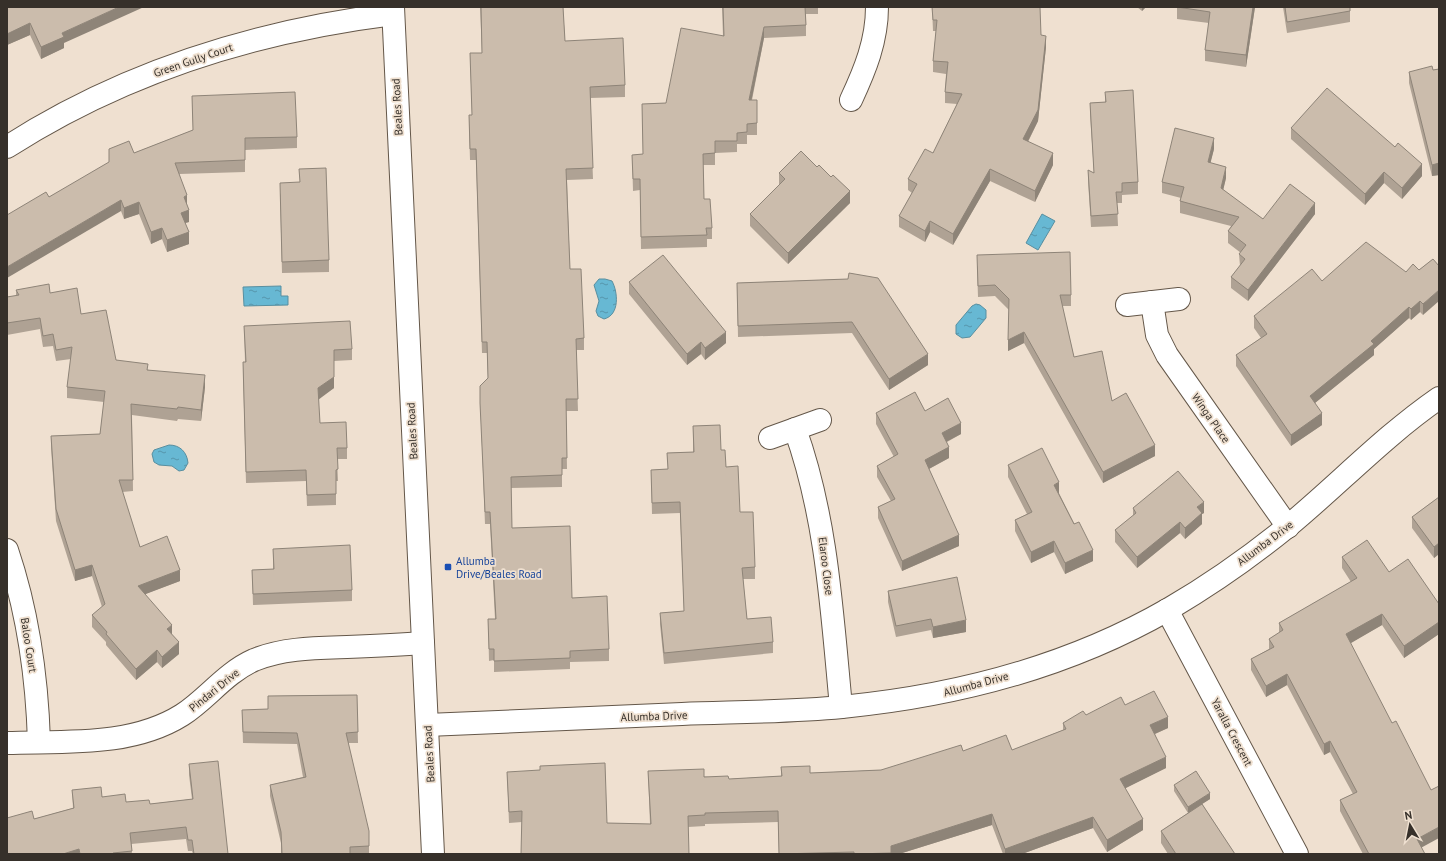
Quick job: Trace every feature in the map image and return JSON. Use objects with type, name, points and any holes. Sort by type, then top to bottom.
[{"type":"street","points":[[851,100],[871,50],[875,34],[877,7]]},
{"type":"street","name":"Green Gully Court","points":[[7,147],[28,133],[98,96],[177,63],[231,46],[302,28],[393,10]]},
{"type":"street","name":"Beales Road","points":[[393,10],[433,854]]},
{"type":"street","points":[[1127,305],[1179,299]]},
{"type":"street","name":"Winga Place","points":[[1152,302],[1157,335],[1167,355],[1288,527]]},
{"type":"street","name":"Allumba Drive","points":[[427,725],[755,712],[841,707],[923,696],[996,679],[1074,653],[1116,635],[1167,610],[1229,570],[1288,527],[1405,423],[1439,398]]},
{"type":"street","points":[[770,438],[820,420]]},
{"type":"street","name":"Elaroo Close","points":[[795,429],[810,471],[818,510],[829,590],[841,707]]},
{"type":"street","name":"Baloo Court","points":[[7,550],[19,591],[31,649],[38,713],[39,742]]},
{"type":"street","name":"Yaralla Crescent","points":[[1167,610],[1297,854]]},
{"type":"street","name":"Pindari Drive","points":[[7,743],[118,738],[141,734],[162,726],[182,715],[236,671],[254,660],[275,653],[320,648],[423,643]]},
{"type":"water","points":[[1042,214],[1055,221],[1038,250],[1026,243]]},
{"type":"water","points":[[599,279],[612,281],[616,291],[616,303],[613,313],[604,319],[598,316],[596,311],[599,301],[594,285]]},
{"type":"water","points":[[281,286],[281,296],[288,296],[288,305],[244,306],[243,287]]},
{"type":"water","points":[[976,304],[980,305],[986,310],[986,318],[970,337],[962,338],[956,334],[956,325],[972,306]]},
{"type":"water","points":[[169,445],[176,446],[184,452],[188,463],[184,470],[179,471],[172,466],[159,465],[154,462],[152,454],[154,450]]},
{"type":"building","points":[[7,7],[119,7],[62,33],[64,37],[41,47],[30,23],[7,34]]},
{"type":"building","points":[[481,7],[563,7],[565,41],[623,38],[625,85],[590,87],[593,168],[566,169],[570,269],[581,269],[584,338],[576,339],[578,399],[566,399],[567,458],[562,458],[562,475],[511,477],[512,528],[570,526],[572,598],[607,596],[609,649],[570,651],[570,658],[494,661],[494,649],[489,649],[488,619],[496,619],[490,512],[485,512],[480,403],[480,386],[488,378],[487,342],[482,342],[476,149],[470,149],[469,115],[472,115],[470,53],[482,53]]},
{"type":"building","points":[[723,7],[805,7],[806,25],[764,27],[749,100],[757,100],[757,123],[747,124],[747,132],[737,133],[737,141],[715,141],[715,153],[703,154],[704,199],[710,199],[712,228],[706,228],[707,235],[641,237],[640,179],[633,179],[632,155],[643,154],[642,104],[666,103],[681,28],[724,36]]},
{"type":"building","points":[[932,7],[1040,7],[1041,35],[1046,36],[1038,110],[1023,139],[1053,153],[1035,191],[990,169],[953,234],[930,221],[925,231],[899,216],[917,184],[908,179],[925,149],[933,153],[962,94],[945,92],[948,62],[933,61],[937,20],[933,20]]},
{"type":"building","points":[[1177,7],[1253,7],[1246,55],[1205,50],[1210,12]]},
{"type":"building","points":[[1285,7],[1350,7],[1350,11],[1287,22]]},
{"type":"building","points":[[1432,66],[1433,70],[1439,69],[1439,163],[1432,165],[1409,72]]},
{"type":"building","points":[[1327,88],[1395,147],[1398,143],[1422,164],[1402,188],[1384,172],[1365,194],[1291,128]]},
{"type":"building","points":[[1133,90],[1138,182],[1122,183],[1122,192],[1116,192],[1118,214],[1091,216],[1088,170],[1094,173],[1090,103],[1106,102],[1105,92]]},
{"type":"building","points":[[295,92],[297,137],[245,138],[245,160],[175,163],[187,195],[184,197],[189,210],[181,213],[189,232],[167,240],[162,228],[151,232],[139,202],[124,208],[121,200],[7,267],[7,215],[46,192],[49,197],[109,162],[109,149],[129,141],[134,153],[193,130],[192,96]]},
{"type":"building","points":[[1175,128],[1214,138],[1208,162],[1226,167],[1221,188],[1263,219],[1290,184],[1315,203],[1248,290],[1231,277],[1245,259],[1239,254],[1246,245],[1228,231],[1239,217],[1180,201],[1184,187],[1162,182]]},
{"type":"building","points":[[801,151],[817,167],[819,165],[831,177],[833,175],[850,191],[788,253],[750,214],[785,179],[779,173]]},
{"type":"building","points":[[326,168],[329,260],[282,262],[280,183],[300,182],[299,169]]},
{"type":"building","points":[[1366,242],[1406,272],[1413,264],[1419,270],[1433,259],[1439,266],[1439,290],[1423,304],[1420,301],[1411,309],[1409,307],[1371,341],[1374,344],[1310,396],[1322,413],[1291,435],[1236,355],[1267,334],[1254,316],[1312,269],[1322,281]]},
{"type":"building","points":[[1070,252],[1071,295],[1060,295],[1074,357],[1102,351],[1112,401],[1126,393],[1155,445],[1103,472],[1024,332],[1008,340],[1009,299],[995,285],[978,286],[977,255]]},
{"type":"building","points":[[663,255],[726,332],[705,348],[701,342],[687,354],[629,282]]},
{"type":"building","points":[[849,273],[878,278],[928,354],[889,379],[852,322],[738,326],[737,283],[848,279]]},
{"type":"building","points":[[49,284],[50,293],[77,288],[81,314],[106,310],[116,360],[148,364],[147,370],[205,375],[201,410],[131,404],[133,480],[119,480],[140,547],[167,536],[180,570],[138,586],[172,625],[167,629],[179,642],[162,657],[157,650],[136,669],[92,615],[105,604],[92,565],[75,570],[56,509],[51,436],[100,434],[105,391],[67,387],[72,347],[56,350],[53,334],[43,336],[40,318],[7,323],[7,297],[19,295],[16,290]]},
{"type":"building","points":[[350,321],[352,349],[334,350],[334,377],[318,388],[320,423],[346,422],[347,448],[337,448],[338,469],[336,470],[336,494],[307,495],[306,470],[246,472],[243,362],[246,362],[244,326]]},
{"type":"building","points":[[915,392],[925,411],[948,398],[961,423],[942,433],[949,447],[925,460],[959,535],[902,561],[878,507],[895,499],[877,466],[898,454],[876,413]]},
{"type":"building","points":[[720,425],[721,450],[725,450],[726,467],[738,466],[740,512],[753,512],[755,567],[742,568],[747,619],[771,617],[773,642],[664,653],[660,613],[684,611],[680,502],[652,503],[651,470],[668,469],[667,453],[694,452],[693,426]]},
{"type":"building","points":[[1042,448],[1059,482],[1054,485],[1074,524],[1079,522],[1093,550],[1065,563],[1054,541],[1031,552],[1015,520],[1032,512],[1008,465]]},
{"type":"building","points":[[1178,471],[1204,502],[1197,507],[1202,513],[1185,528],[1180,522],[1137,557],[1115,530],[1136,513],[1133,508]]},
{"type":"building","points":[[1439,497],[1439,543],[1434,547],[1412,517]]},
{"type":"building","points":[[1367,540],[1389,572],[1408,559],[1439,604],[1439,622],[1404,646],[1382,614],[1346,634],[1392,723],[1396,721],[1431,790],[1439,786],[1439,827],[1417,839],[1425,854],[1369,854],[1340,800],[1357,792],[1330,741],[1324,744],[1287,674],[1266,686],[1251,659],[1274,647],[1269,639],[1283,630],[1279,623],[1357,578],[1342,557]]},
{"type":"building","points":[[350,545],[352,590],[253,594],[252,570],[274,569],[273,549]]},
{"type":"building","points":[[957,577],[966,620],[933,627],[931,619],[896,626],[888,591]]},
{"type":"building","points":[[1154,691],[1168,717],[1150,725],[1166,757],[1120,779],[1143,819],[1107,840],[1093,817],[1005,849],[992,814],[891,846],[891,853],[854,854],[854,852],[779,854],[778,811],[705,813],[705,815],[688,816],[689,854],[521,854],[522,811],[509,812],[507,772],[540,770],[540,766],[605,763],[607,823],[651,824],[648,771],[704,769],[704,777],[728,776],[729,779],[782,776],[781,767],[810,766],[810,773],[881,770],[961,745],[963,751],[1006,735],[1012,750],[1066,729],[1063,723],[1083,711],[1086,715],[1121,697],[1125,705]]},
{"type":"building","points":[[357,695],[358,732],[346,733],[369,831],[369,846],[350,847],[350,854],[282,854],[281,832],[270,785],[306,777],[297,733],[243,732],[242,710],[268,709],[268,696]]},
{"type":"building","points":[[218,761],[228,854],[194,854],[192,840],[188,840],[186,827],[130,833],[132,851],[113,854],[80,854],[79,849],[63,854],[7,854],[7,818],[32,811],[34,819],[74,808],[72,790],[101,787],[102,797],[125,794],[126,802],[149,800],[150,804],[193,799],[189,764]]},
{"type":"building","points":[[1196,771],[1210,793],[1188,807],[1174,785]]},
{"type":"building","points":[[1202,804],[1235,854],[1176,854],[1161,831]]},
{"type":"place","name":"Allumba Drive/Beales Road","points":[[448,567]]}]
